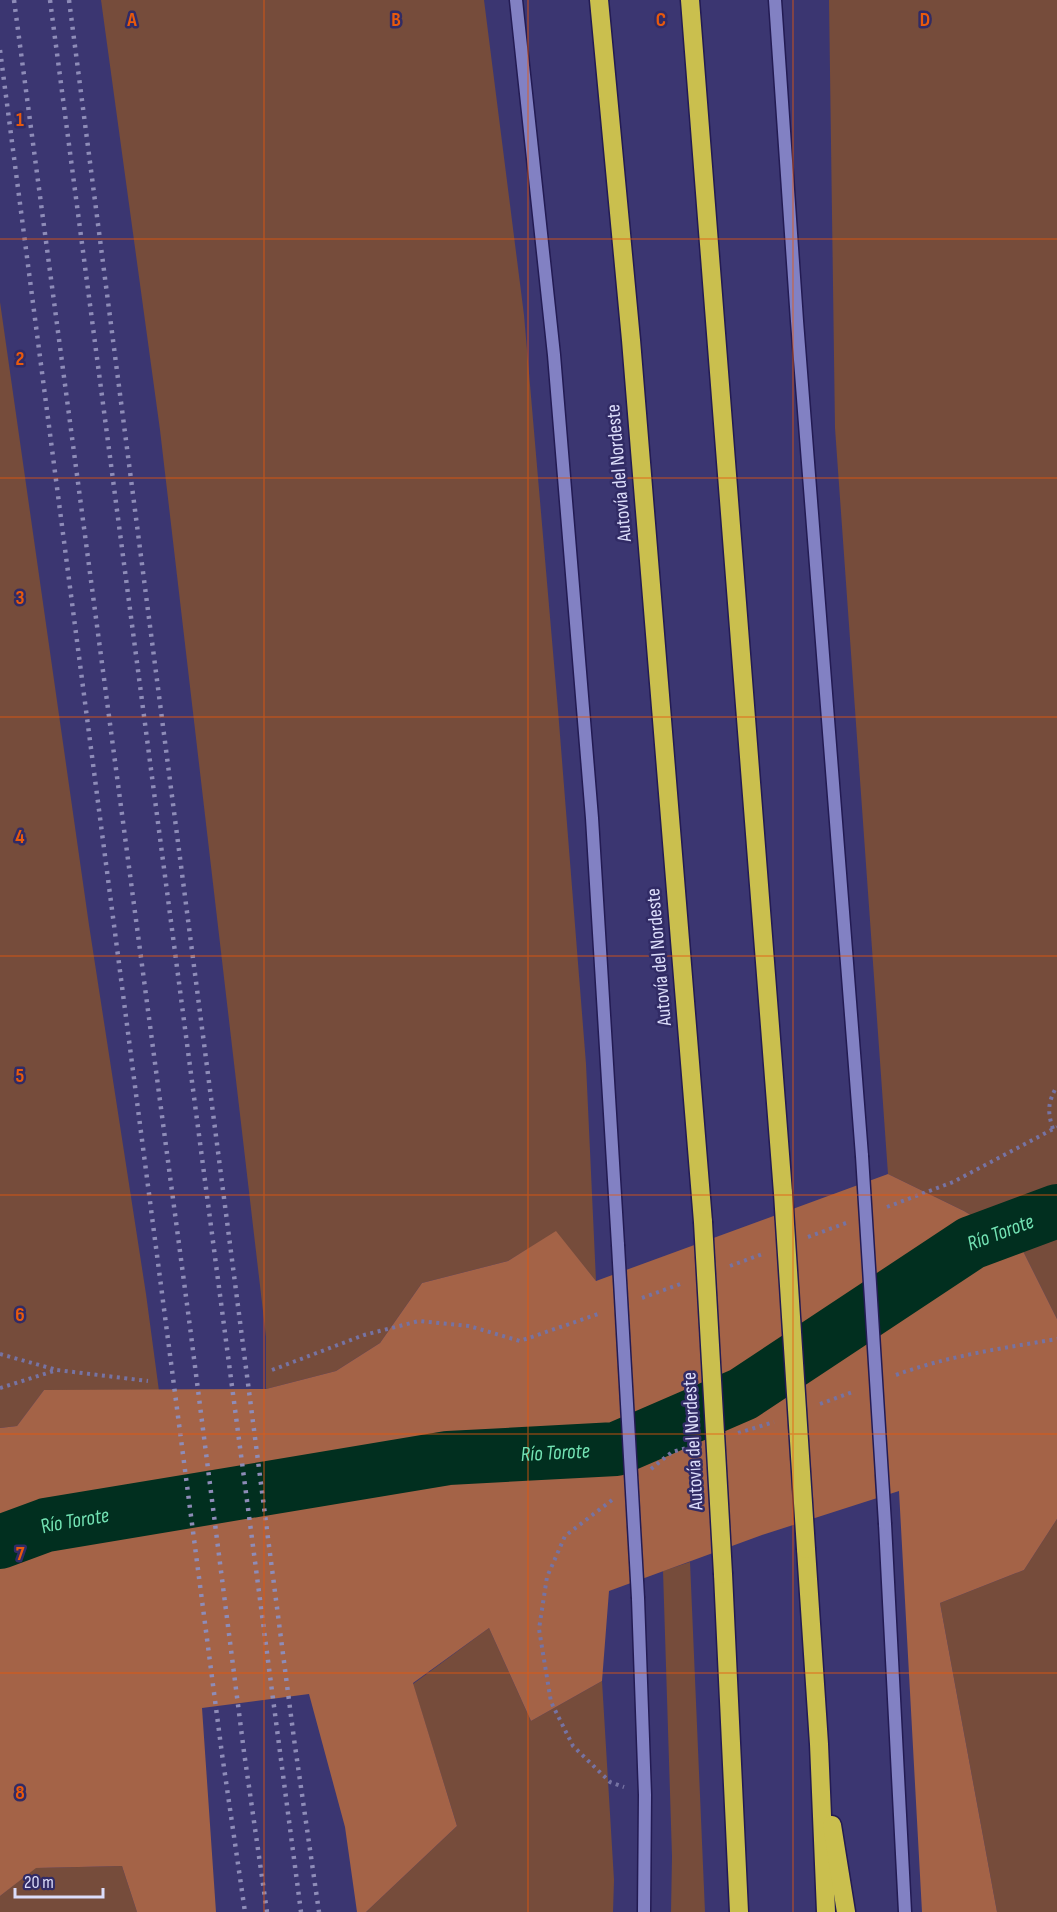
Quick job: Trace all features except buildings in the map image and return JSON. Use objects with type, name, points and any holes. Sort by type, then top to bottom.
[{"type":"highway","name":"Autovía del Nordeste","points":[[599,0],[632,352],[703,1222],[739,1912]]},
{"type":"highway","points":[[690,0],[783,1193],[819,1744],[826,1912]]},
{"type":"highway","points":[[819,1744],[846,1912]]},
{"type":"street","points":[[516,0],[557,391],[592,819],[638,1598],[645,1795],[644,1912]]},
{"type":"street","points":[[775,0],[797,321],[862,1156],[885,1524],[905,1912]]},
{"type":"path","points":[[880,1209],[953,1182],[1055,1128],[1048,1114],[1052,1095],[1057,1086]]},
{"type":"path","points":[[806,1238],[849,1221]]},
{"type":"path","points":[[729,1266],[773,1250]]},
{"type":"path","points":[[640,1299],[684,1283]]},
{"type":"path","points":[[272,1370],[364,1335],[419,1321],[469,1326],[520,1341],[606,1311]]},
{"type":"path","points":[[890,1377],[913,1369],[997,1349],[1057,1339]]},
{"type":"path","points":[[0,1354],[57,1370],[148,1381]]},
{"type":"path","points":[[0,1388],[57,1370]]},
{"type":"path","points":[[812,1407],[857,1390]]},
{"type":"path","points":[[735,1434],[779,1420]]},
{"type":"path","points":[[645,1474],[672,1452],[704,1443]]},
{"type":"path","points":[[618,1495],[565,1536],[547,1577],[539,1629],[551,1702],[573,1746],[610,1782],[645,1795]]},
{"type":"shaded area","points":[[101,0],[484,0],[524,315],[586,1064],[596,1281],[556,1232],[508,1261],[422,1283],[380,1343],[336,1371],[266,1389],[266,1337],[160,430]]},
{"type":"shaded area","points":[[829,0],[1057,0],[1057,1319],[1020,1245],[964,1211],[888,1174],[835,428]]},
{"type":"shaded area","points":[[0,302],[89,925],[159,1391],[44,1390],[17,1426],[0,1428]]},
{"type":"shaded area","points":[[888,1174],[964,1211],[1020,1245],[1057,1319],[1057,1519],[1024,1570],[940,1603],[997,1912],[922,1912],[899,1491],[762,1535],[609,1591],[602,1681],[531,1721],[489,1628],[413,1683],[457,1826],[366,1912],[357,1912],[345,1827],[309,1694],[202,1708],[216,1912],[137,1912],[122,1866],[36,1868],[0,1896],[0,1428],[17,1426],[44,1390],[266,1389],[336,1371],[380,1343],[422,1283],[508,1261],[556,1231],[596,1281]]},
{"type":"shaded area","points":[[1057,1519],[1057,1912],[997,1912],[940,1603],[1024,1570]]},
{"type":"shaded area","points":[[690,1562],[705,1912],[671,1912],[672,1856],[663,1571]]},
{"type":"shaded area","points":[[489,1628],[531,1721],[602,1681],[614,1880],[613,1912],[366,1912],[457,1826],[413,1684]]},
{"type":"shaded area","points":[[122,1866],[137,1912],[0,1912],[0,1896],[35,1868]]},
{"type":"waterway","name":"Río Torote","points":[[0,1542],[46,1525],[448,1458],[616,1449],[743,1394],[971,1243],[1057,1211]]},
{"type":"railway","points":[[14,0],[244,1752],[267,1912]]},
{"type":"railway","points":[[50,0],[301,1912]]},
{"type":"railway","points":[[69,0],[294,1739],[319,1912]]},
{"type":"railway","points":[[0,50],[222,1754],[245,1912]]}]
